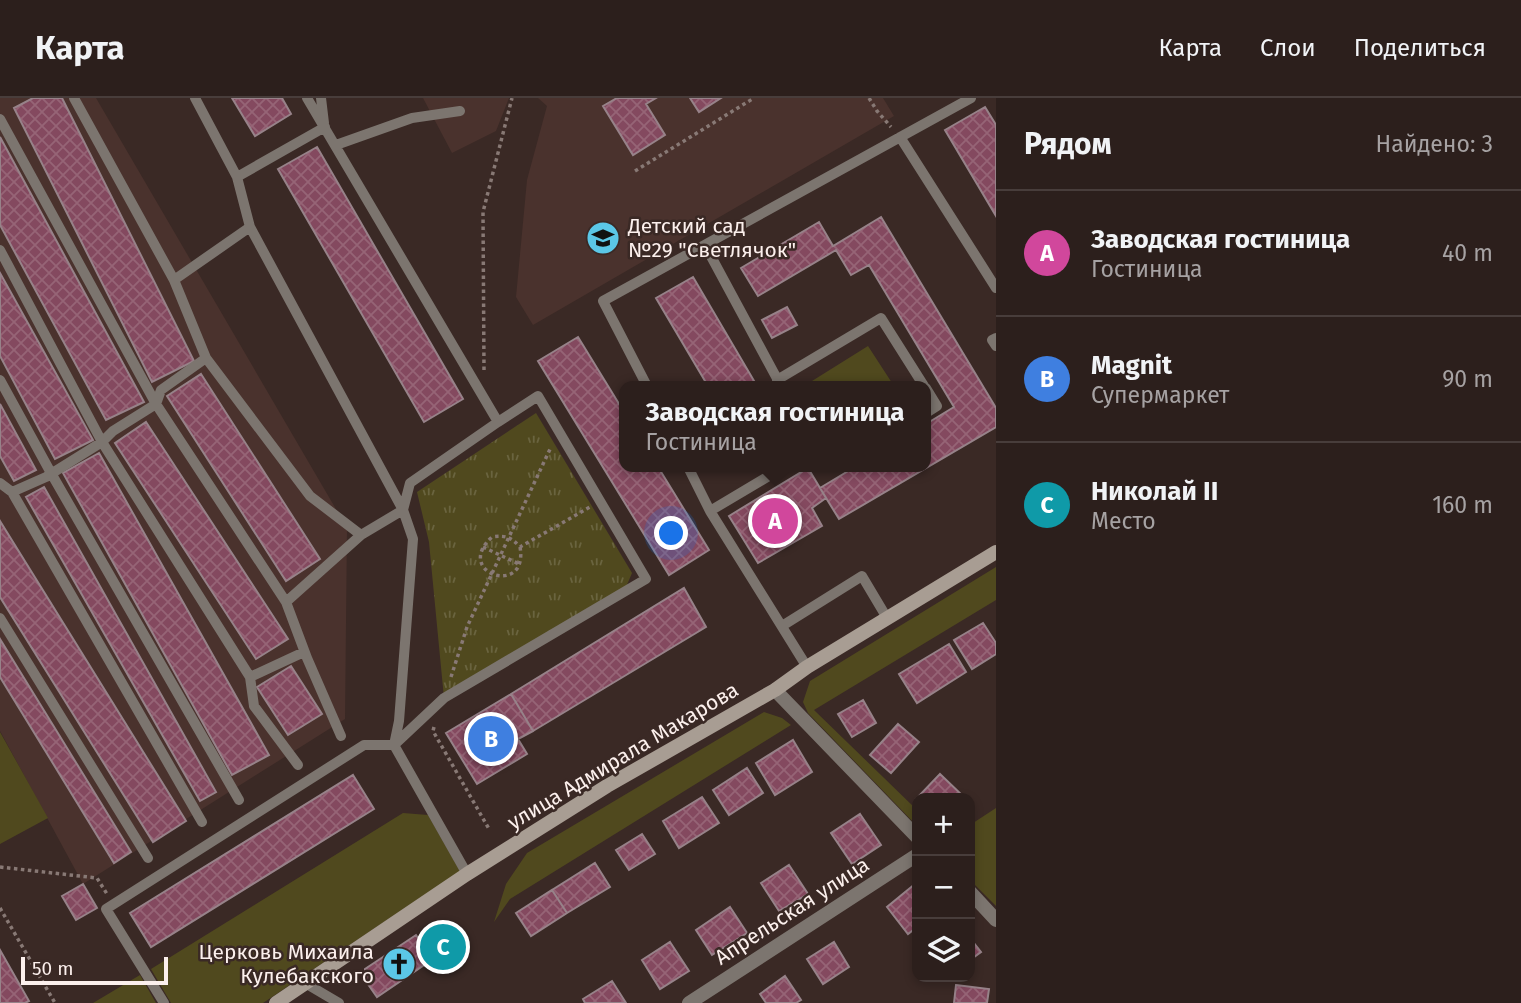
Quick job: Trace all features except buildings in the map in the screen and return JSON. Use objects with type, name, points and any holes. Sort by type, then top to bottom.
[{"type":"street","name":"улица Адмирала Макарова","points":[[276,1003],[467,874],[607,786],[775,690],[807,667],[996,552]]},
{"type":"street","points":[[775,690],[912,832]]},
{"type":"street","name":"Апрельская улица","points":[[689,1003],[915,856]]},
{"type":"street","points":[[975,897],[996,920]]},
{"type":"lane","points":[[74,98],[174,280],[206,359],[310,495],[361,535]]},
{"type":"lane","points":[[195,98],[237,177],[250,227],[402,510],[413,539],[399,722],[394,745],[467,874]]},
{"type":"lane","points":[[307,98],[498,422]]},
{"type":"lane","points":[[321,98],[325,127]]},
{"type":"lane","points":[[644,381],[603,301],[971,98]]},
{"type":"lane","points":[[335,145],[412,118],[460,111]]},
{"type":"lane","points":[[0,119],[156,404],[286,602],[304,652],[341,736]]},
{"type":"lane","points":[[237,177],[325,127]]},
{"type":"lane","points":[[900,137],[996,288]]},
{"type":"lane","points":[[174,280],[250,227]]},
{"type":"lane","points":[[705,247],[778,381]]},
{"type":"lane","points":[[0,250],[102,442],[250,677],[254,706],[298,765]]},
{"type":"lane","points":[[782,381],[881,318],[921,381]]},
{"type":"lane","points":[[996,338],[992,340],[996,346]]},
{"type":"lane","points":[[12,492],[51,473],[102,442],[113,431],[156,404],[161,390],[206,359]]},
{"type":"lane","points":[[0,380],[239,800]]},
{"type":"lane","points":[[164,1003],[106,909],[364,745],[394,745],[444,698],[646,579],[538,396],[410,483],[402,510],[361,535],[286,602]]},
{"type":"lane","points":[[931,396],[937,406],[931,410]]},
{"type":"lane","points":[[690,472],[710,511],[807,667]]},
{"type":"lane","points":[[710,511],[776,472]]},
{"type":"lane","points":[[0,483],[12,492],[202,822]]},
{"type":"lane","points":[[782,626],[862,576],[887,618]]},
{"type":"lane","points":[[0,618],[148,858]]},
{"type":"lane","points":[[250,677],[304,652]]},
{"type":"lane","points":[[305,983],[339,1003]]},
{"type":"path","points":[[479,389],[485,363],[483,212],[512,98]]},
{"type":"path","points":[[635,171],[754,98]]},
{"type":"path","points":[[869,98],[900,137]]},
{"type":"path","points":[[489,829],[433,731],[467,627],[553,442]]},
{"type":"path","points":[[520,547],[592,506]]},
{"type":"path","points":[[492,537],[513,538],[520,547],[520,564],[510,574],[499,577],[491,575],[482,565],[480,554],[492,537]]},
{"type":"path","points":[[483,547],[520,564]]},
{"type":"path","points":[[0,867],[97,878],[114,904]]},
{"type":"path","points":[[0,908],[55,1003]]},
{"type":"shaded area","points":[[0,98],[96,98],[347,528],[345,719],[83,884],[0,731]]},
{"type":"shaded area","points":[[423,98],[509,98],[496,131],[452,153]]},
{"type":"shaded area","name":"Детский сад №29 \"Светлячок\"","points":[[538,98],[883,98],[894,116],[533,325],[516,297],[527,180],[547,106]]},
{"type":"green space","points":[[868,346],[891,381],[812,381]]},
{"type":"green space","points":[[536,413],[632,573],[623,594],[444,698],[429,542],[417,492]]},
{"type":"green space","points":[[996,567],[996,600],[814,710],[912,805],[912,821],[808,713],[803,702],[810,681]]},
{"type":"green space","points":[[764,712],[782,718],[791,725],[510,899],[494,922],[506,884],[527,853]]},
{"type":"green space","points":[[0,732],[48,818],[0,844]]},
{"type":"green space","points":[[996,808],[996,906],[975,885],[975,822]]},
{"type":"green space","points":[[403,813],[428,815],[460,871],[263,1003],[171,1003],[151,969]]},
{"type":"green space","points":[[140,975],[156,1003],[93,1003]]},
{"type":"place","name":"Детский сад №29 \"Светлячок\"","points":[[603,238]]},
{"type":"place","name":"Заводская гостиница","points":[[775,521]]},
{"type":"place","name":"Magnit","points":[[491,739]]},
{"type":"place","name":"Николай II","points":[[443,947]]},
{"type":"place","name":"Церковь Михаила Кулебакского","points":[[399,964]]}]
